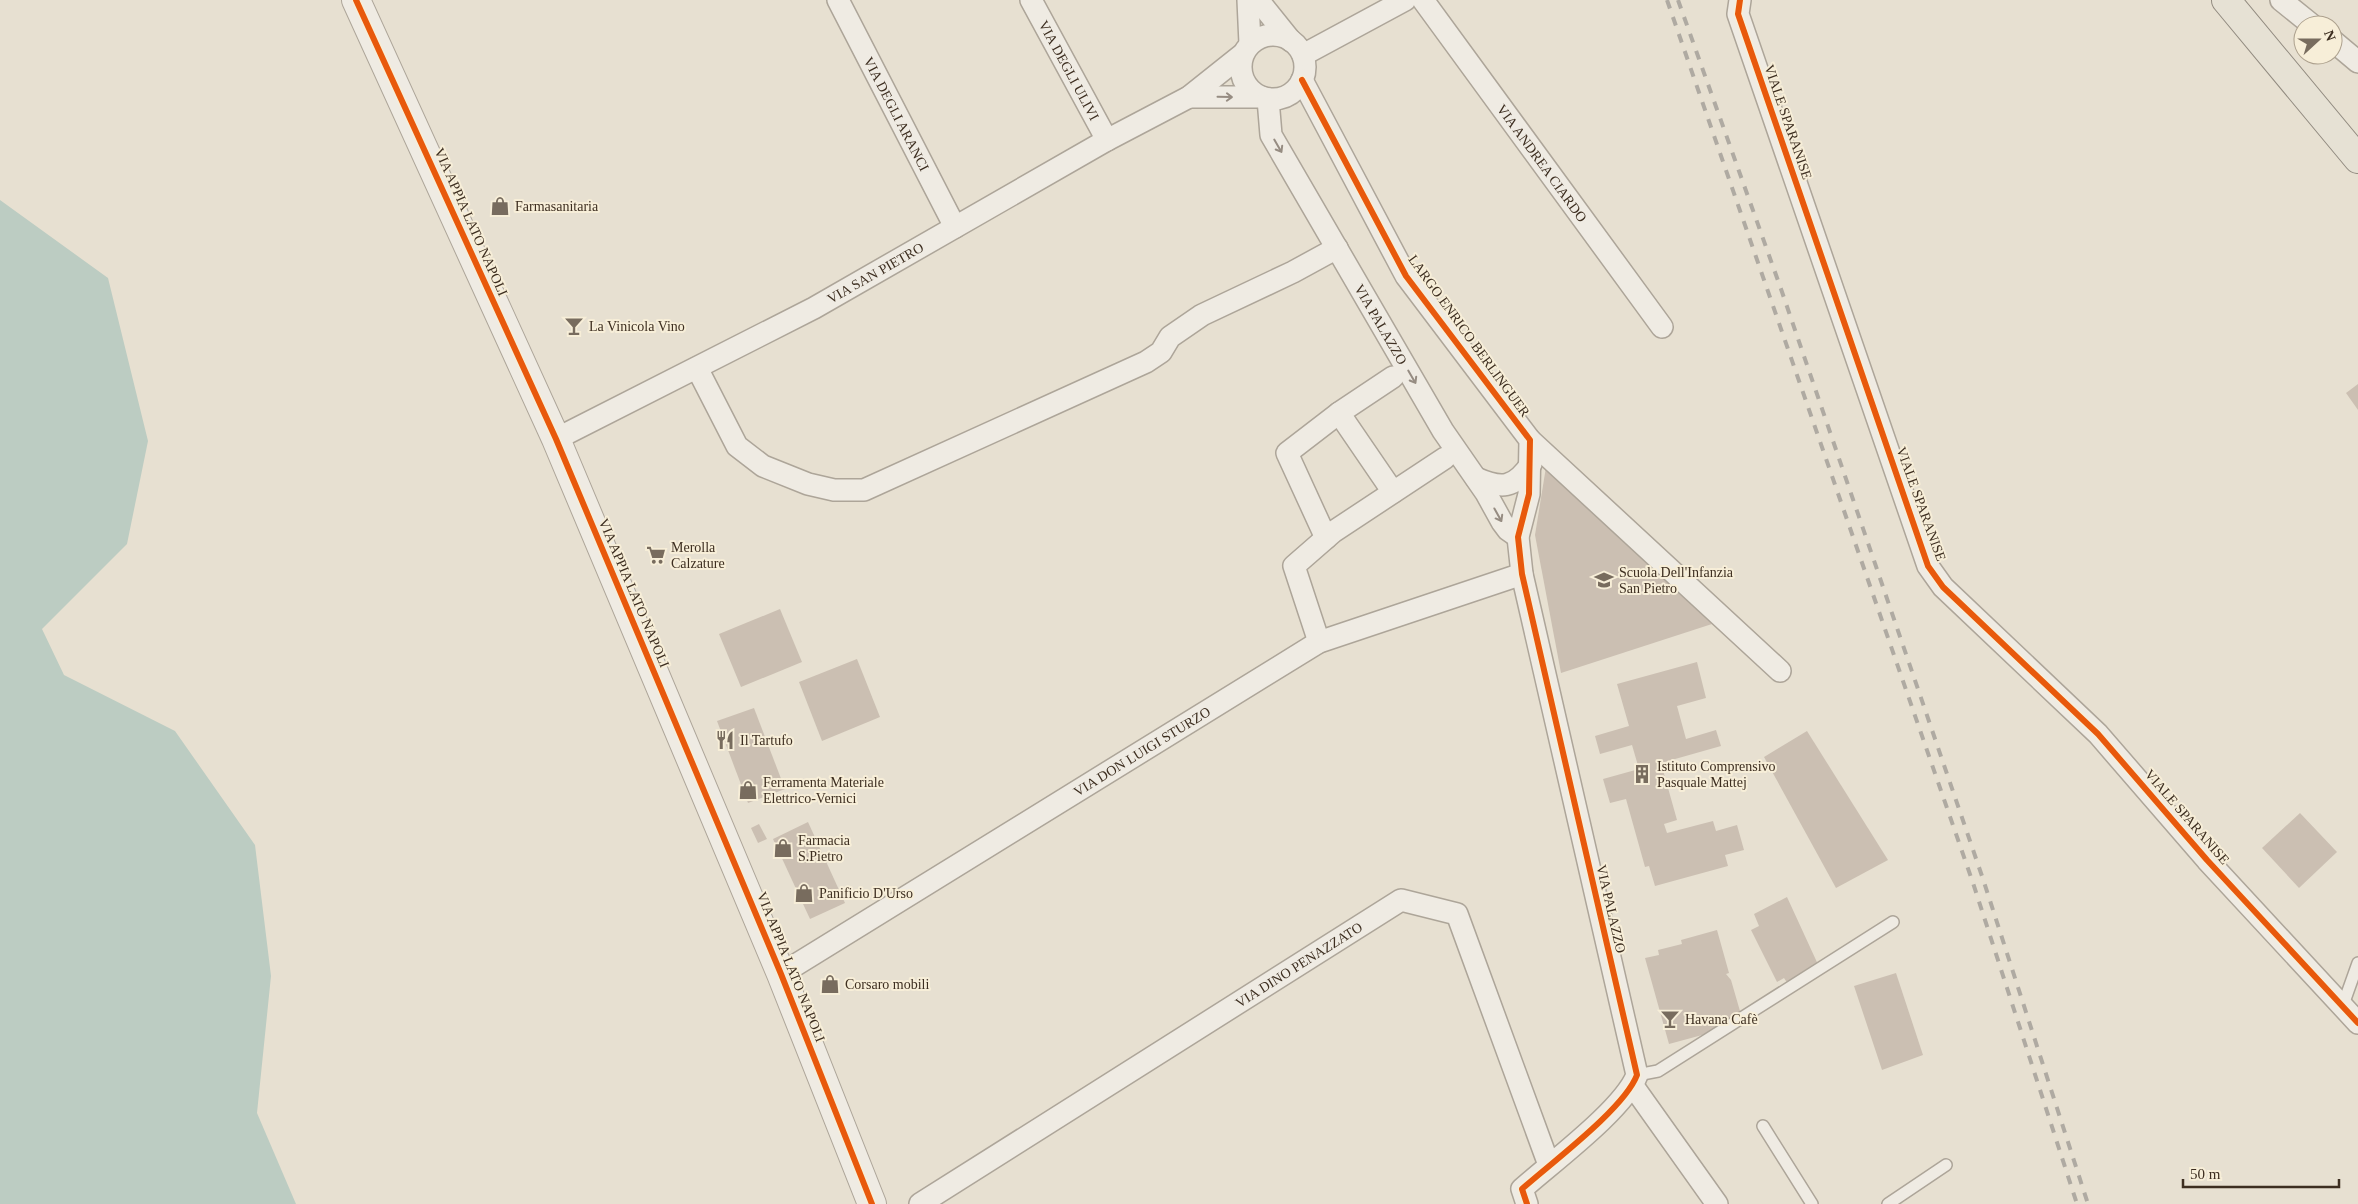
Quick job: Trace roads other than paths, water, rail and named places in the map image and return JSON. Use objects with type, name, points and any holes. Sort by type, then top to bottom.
[{"type":"main road","points":[[2226,0],[2358,159]]},
{"type":"street","name":"VIA APPIA LATO NAPOLI","points":[[356,0],[556,439],[781,974],[872,1204]]},
{"type":"street","name":"VIA DEGLI ARANCI","points":[[838,0],[954,227]]},
{"type":"street","name":"VIA DEGLI ULIVI","points":[[1031,0],[1107,140]]},
{"type":"street","points":[[1248,0],[1247,49],[1241,65],[1243,79],[1252,92],[1265,98],[1280,99],[1292,93],[1302,80],[1305,64],[1297,48],[1258,0]]},
{"type":"street","points":[[1297,48],[1404,0]]},
{"type":"street","name":"VIA ANDREA CIARDO","points":[[1423,0],[1662,326]]},
{"type":"street","name":"VIALE SPARANISE","points":[[1740,0],[1738,14],[1928,566],[1943,587],[2098,734],[2207,860],[2358,1023]]},
{"type":"street","points":[[2281,0],[2300,15]]},
{"type":"street","points":[[1247,49],[1268,35],[1277,35],[1297,48]]},
{"type":"street","name":"VIA SAN PIETRO","points":[[556,439],[814,308],[1107,140],[1189,97],[1247,49]]},
{"type":"street","points":[[2343,50],[2358,62]]},
{"type":"street","name":"LARGO ENRICO BERLINGUER","points":[[1302,80],[1406,276],[1530,440],[1780,670]]},
{"type":"street","name":"VIA SAN PIETRO","points":[[1189,97],[1265,98]]},
{"type":"street","name":"VIA PALAZZO","points":[[1265,98],[1272,135],[1337,248],[1443,431],[1476,478],[1505,526],[1518,536],[1522,574],[1635,1081]]},
{"type":"street","points":[[697,368],[737,446],[763,466],[808,484],[834,490],[864,490],[1146,362],[1161,352],[1170,337],[1202,315],[1293,272],[1337,248]]},
{"type":"street","points":[[1326,538],[1287,453],[1339,413],[1393,377]]},
{"type":"street","points":[[1339,413],[1393,492]]},
{"type":"street","points":[[1518,536],[1530,494],[1530,440]]},
{"type":"street","points":[[1319,642],[1294,566],[1326,538],[1445,458]]},
{"type":"street","points":[[1476,478],[1490,484],[1509,484],[1522,476],[1530,464]]},
{"type":"street","name":"VIA DON LUIGI STURZO","points":[[781,974],[1319,642],[1522,574]]},
{"type":"street","name":"VIA DINO PENAZZATO","points":[[920,1204],[1400,900],[1458,914],[1549,1166]]},
{"type":"street","points":[[1527,1204],[1522,1189],[1602,1120],[1635,1081],[1717,1204]]},
{"type":"lane","points":[[1635,1081],[1658,1071],[1893,922]]},
{"type":"lane","points":[[2343,1005],[2358,963]]},
{"type":"lane","points":[[1763,1126],[1812,1204]]},
{"type":"lane","points":[[1888,1204],[1946,1165]]},
{"type":"railway","points":[[1667,0],[1973,883],[2077,1204]]},
{"type":"railway","points":[[1678,0],[1781,289],[1983,879],[2088,1204]]},
{"type":"place","name":"Farmasanitaria","points":[[500,206]]},
{"type":"place","name":"La Vinicola Vino","points":[[574,326]]},
{"type":"place","name":"Merolla Calzature","points":[[656,555]]},
{"type":"place","name":"Scuola Dell'Infanzia San Pietro","points":[[1604,580]]},
{"type":"place","name":"Il Tartufo","points":[[725,740]]},
{"type":"place","name":"Istituto Comprensivo Pasquale Mattej","points":[[1642,774]]},
{"type":"place","name":"Ferramenta Materiale Elettrico-Vernici","points":[[748,790]]},
{"type":"place","name":"Farmacia S.Pietro","points":[[783,848]]},
{"type":"place","name":"Panificio D'Urso","points":[[804,893]]},
{"type":"place","name":"Corsaro mobili","points":[[830,984]]},
{"type":"place","name":"Havana Cafè","points":[[1670,1019]]}]
